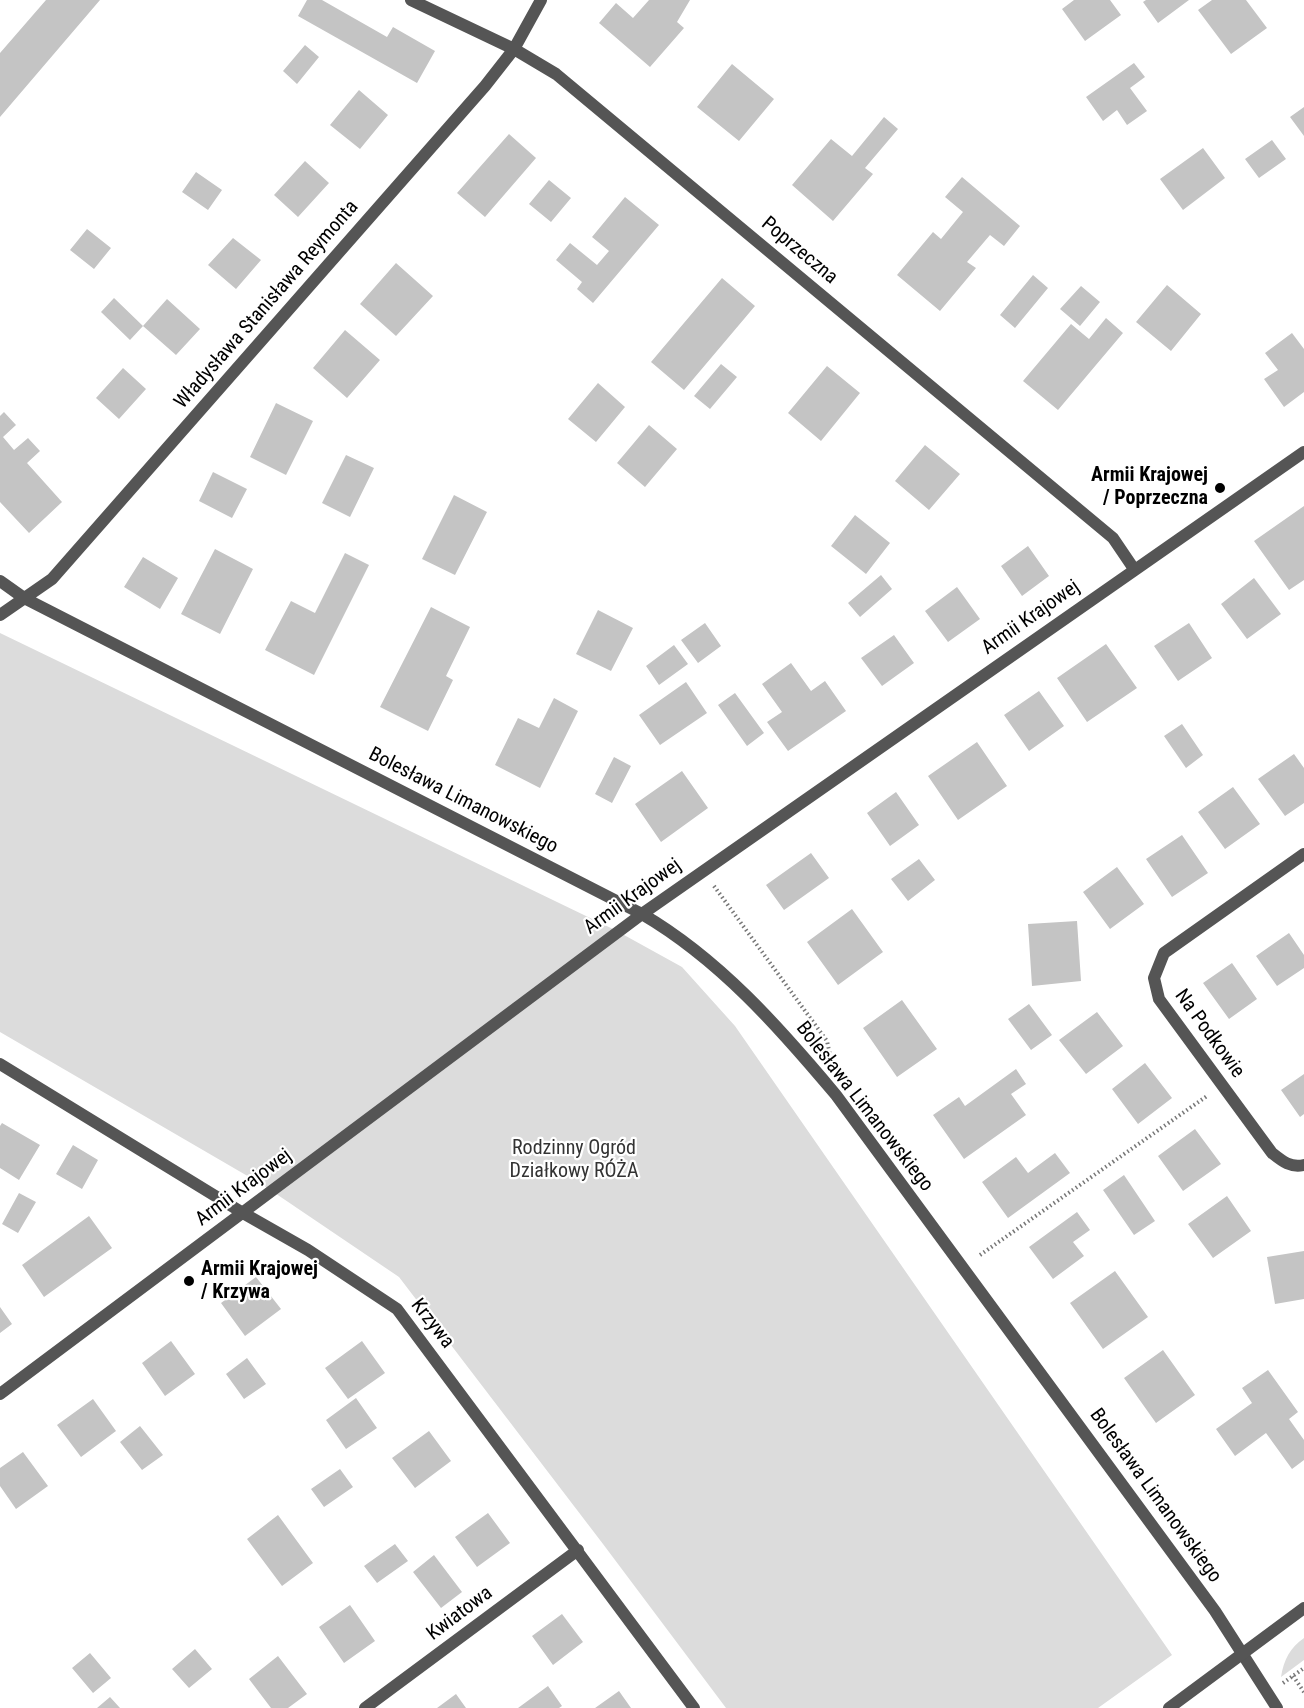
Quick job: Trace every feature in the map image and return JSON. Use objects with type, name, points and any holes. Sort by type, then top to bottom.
[{"type":"street","name":"Poprzeczna","points":[[411,0],[514,49],[556,74],[1113,538],[1134,569]]},
{"type":"street","name":"Władysława Stanisława Reymonta","points":[[0,615],[52,579],[485,87],[514,49],[542,0]]},
{"type":"street","name":"Armii Krajowej","points":[[0,1394],[642,914],[1304,452]]},
{"type":"street","name":"Bolesława Limanowskiego","points":[[0,581],[24,598],[642,914],[668,929],[738,987],[789,1039],[836,1095],[1208,1601],[1277,1708]]},
{"type":"street","name":"Na Podkowie","points":[[1304,854],[1164,953],[1154,978],[1159,999],[1272,1153],[1286,1164],[1304,1166]]},
{"type":"street","name":"Krzywa","points":[[0,1064],[243,1213],[308,1250],[397,1309],[694,1708]]},
{"type":"street","name":"Kwiatowa","points":[[365,1708],[578,1551]]},
{"type":"street","points":[[1169,1708],[1304,1608]]},
{"type":"path","points":[[714,885],[827,1041],[831,1060]]},
{"type":"path","points":[[977,1257],[1207,1096]]},
{"type":"path","points":[[1293,1676],[1304,1692]]},
{"type":"green space","name":"Rodzinny Ogród Działkowy RÓŻA","points":[[0,633],[615,930],[682,967],[735,1026],[1172,1655],[1098,1708],[726,1708],[399,1277],[263,1185],[0,1032]]},
{"type":"green space","points":[[1304,1638],[1304,1660],[1281,1677],[1288,1654]]},
{"type":"building","points":[[46,0],[100,0],[0,117],[0,53]]},
{"type":"building","points":[[307,0],[322,0],[387,37],[393,27],[435,51],[417,83],[298,16]]},
{"type":"building","points":[[649,0],[690,0],[677,22],[684,28],[650,67],[599,23],[616,3],[633,18]]},
{"type":"building","points":[[1074,0],[1110,0],[1121,15],[1085,41],[1062,9]]},
{"type":"building","points":[[1146,0],[1189,0],[1158,23],[1143,2]]},
{"type":"building","points":[[1212,0],[1246,0],[1267,28],[1231,54],[1198,10]]},
{"type":"building","points":[[305,45],[319,57],[297,84],[283,71]]},
{"type":"building","points":[[1134,63],[1145,77],[1130,88],[1147,111],[1127,125],[1117,110],[1103,121],[1086,97]]},
{"type":"building","points":[[732,64],[774,99],[739,141],[697,107]]},
{"type":"building","points":[[359,90],[388,115],[360,149],[330,125]]},
{"type":"building","points":[[1304,107],[1304,136],[1290,117]]},
{"type":"building","points":[[884,117],[898,129],[865,168],[873,174],[833,221],[792,185],[831,139],[852,156]]},
{"type":"building","points":[[509,134],[536,158],[485,217],[457,193]]},
{"type":"building","points":[[1272,140],[1286,159],[1259,178],[1245,159]]},
{"type":"building","points":[[1203,148],[1225,178],[1183,210],[1160,179]]},
{"type":"building","points":[[305,161],[329,183],[298,217],[274,195]]},
{"type":"building","points":[[196,172],[222,190],[208,210],[182,192]]},
{"type":"building","points":[[962,177],[1020,226],[1004,246],[990,235],[967,262],[976,268],[940,311],[897,275],[933,232],[941,239],[963,212],[945,197]]},
{"type":"building","points":[[549,180],[571,198],[551,222],[529,204]]},
{"type":"building","points":[[625,197],[659,225],[593,303],[577,289],[582,282],[556,260],[570,243],[597,265],[609,251],[592,237]]},
{"type":"building","points":[[87,229],[111,248],[94,269],[70,250]]},
{"type":"building","points":[[233,238],[261,260],[236,289],[208,265]]},
{"type":"building","points":[[396,263],[433,296],[396,336],[360,304]]},
{"type":"building","points":[[1033,275],[1048,288],[1015,328],[1000,315]]},
{"type":"building","points":[[722,278],[755,306],[684,390],[651,362]]},
{"type":"building","points":[[1167,285],[1201,314],[1171,351],[1136,322]]},
{"type":"building","points":[[1081,286],[1100,302],[1080,326],[1060,309]]},
{"type":"building","points":[[114,298],[143,326],[130,340],[101,312]]},
{"type":"building","points":[[167,299],[200,329],[176,355],[143,326]]},
{"type":"building","points":[[1106,318],[1123,333],[1058,410],[1023,381],[1071,324],[1089,339]]},
{"type":"building","points":[[345,330],[380,360],[347,398],[313,368]]},
{"type":"building","points":[[1292,333],[1304,349],[1304,392],[1284,407],[1264,379],[1278,370],[1265,353]]},
{"type":"building","points":[[721,364],[737,377],[710,409],[694,396]]},
{"type":"building","points":[[827,366],[860,393],[821,441],[788,413]]},
{"type":"building","points":[[123,368],[146,389],[119,419],[96,398]]},
{"type":"building","points":[[598,383],[625,407],[596,442],[568,419]]},
{"type":"building","points":[[276,403],[313,421],[286,475],[250,457]]},
{"type":"building","points":[[4,412],[16,425],[3,437],[14,450],[28,438],[40,451],[27,463],[62,502],[29,533],[0,502],[0,416]]},
{"type":"building","points":[[649,425],[677,449],[645,487],[617,463]]},
{"type":"building","points":[[925,445],[960,474],[929,510],[895,481]]},
{"type":"building","points":[[346,455],[374,468],[350,517],[322,503]]},
{"type":"building","points":[[213,472],[247,489],[232,518],[199,501]]},
{"type":"building","points":[[454,495],[487,512],[455,575],[422,559]]},
{"type":"building","points":[[1304,506],[1304,580],[1289,590],[1254,541]]},
{"type":"building","points":[[855,515],[890,543],[866,574],[831,546]]},
{"type":"building","points":[[1028,546],[1049,576],[1022,596],[1001,566]]},
{"type":"building","points":[[215,549],[253,569],[220,634],[181,614]]},
{"type":"building","points":[[345,553],[369,565],[314,675],[265,650],[291,601],[315,613]]},
{"type":"building","points":[[143,557],[178,578],[160,609],[124,587]]},
{"type":"building","points":[[881,575],[892,589],[860,617],[848,603]]},
{"type":"building","points":[[1254,578],[1281,614],[1247,639],[1221,604]]},
{"type":"building","points":[[957,587],[980,619],[948,642],[925,611]]},
{"type":"building","points":[[431,607],[470,627],[446,676],[453,680],[428,731],[380,707]]},
{"type":"building","points":[[598,610],[633,628],[611,671],[576,654]]},
{"type":"building","points":[[705,623],[721,646],[698,663],[681,640]]},
{"type":"building","points":[[1189,623],[1212,658],[1178,681],[1154,646]]},
{"type":"building","points":[[894,635],[914,663],[882,686],[861,658]]},
{"type":"building","points":[[1106,644],[1137,688],[1087,722],[1057,678]]},
{"type":"building","points":[[674,645],[688,664],[659,685],[646,666]]},
{"type":"building","points":[[791,663],[811,691],[825,681],[846,711],[788,751],[767,722],[782,712],[762,684]]},
{"type":"building","points":[[686,682],[707,713],[660,745],[639,715]]},
{"type":"building","points":[[1039,691],[1064,726],[1029,751],[1004,715]]},
{"type":"building","points":[[735,693],[764,733],[747,746],[718,705]]},
{"type":"building","points":[[554,698],[578,711],[540,788],[495,765],[518,718],[539,728]]},
{"type":"building","points":[[1182,724],[1203,755],[1186,768],[1164,736]]},
{"type":"building","points":[[977,742],[1007,786],[958,820],[928,776]]},
{"type":"building","points":[[1294,754],[1304,768],[1304,803],[1285,816],[1258,779]]},
{"type":"building","points":[[614,757],[631,766],[612,803],[595,794]]},
{"type":"building","points":[[682,771],[708,808],[661,842],[635,804]]},
{"type":"building","points":[[1233,787],[1260,824],[1225,849],[1198,812]]},
{"type":"building","points":[[896,792],[919,825],[890,846],[867,813]]},
{"type":"building","points":[[1182,835],[1208,873],[1172,897],[1146,859]]},
{"type":"building","points":[[811,853],[829,878],[784,910],[766,885]]},
{"type":"building","points":[[919,859],[935,880],[908,901],[891,879]]},
{"type":"building","points":[[1117,867],[1144,904],[1110,929],[1083,892]]},
{"type":"building","points":[[852,909],[883,952],[838,985],[807,942]]},
{"type":"building","points":[[1077,921],[1081,981],[1032,986],[1028,924]]},
{"type":"building","points":[[1289,933],[1304,955],[1304,968],[1277,986],[1256,956]]},
{"type":"building","points":[[1232,963],[1257,999],[1229,1019],[1203,983]]},
{"type":"building","points":[[902,1000],[937,1049],[897,1077],[863,1028]]},
{"type":"building","points":[[1029,1004],[1052,1035],[1031,1050],[1008,1019]]},
{"type":"building","points":[[1097,1012],[1123,1046],[1086,1074],[1059,1040]]},
{"type":"building","points":[[1145,1063],[1172,1098],[1138,1124],[1112,1089]]},
{"type":"building","points":[[1016,1069],[1026,1084],[1011,1094],[1026,1115],[964,1159],[933,1115],[959,1097],[965,1106]]},
{"type":"building","points":[[1304,1074],[1304,1114],[1300,1117],[1281,1090]]},
{"type":"building","points":[[2,1123],[40,1145],[19,1180],[0,1168],[0,1126]]},
{"type":"building","points":[[1195,1129],[1221,1164],[1183,1191],[1158,1156]]},
{"type":"building","points":[[73,1145],[98,1160],[82,1189],[56,1174]]},
{"type":"building","points":[[1055,1153],[1070,1173],[1008,1218],[982,1182],[1016,1157],[1028,1173]]},
{"type":"building","points":[[1124,1175],[1155,1221],[1134,1235],[1103,1190]]},
{"type":"building","points":[[19,1193],[36,1202],[18,1233],[2,1224]]},
{"type":"building","points":[[1227,1196],[1251,1231],[1213,1258],[1188,1224]]},
{"type":"building","points":[[1077,1212],[1090,1230],[1073,1242],[1084,1256],[1053,1279],[1029,1247]]},
{"type":"building","points":[[89,1216],[112,1248],[44,1297],[22,1265]]},
{"type":"building","points":[[1304,1251],[1304,1299],[1275,1304],[1267,1257]]},
{"type":"building","points":[[1115,1271],[1148,1317],[1103,1349],[1070,1303]]},
{"type":"building","points":[[256,1277],[281,1309],[245,1336],[221,1303]]},
{"type":"building","points":[[0,1307],[12,1324],[0,1333]]},
{"type":"building","points":[[171,1341],[195,1374],[165,1396],[142,1363]]},
{"type":"building","points":[[362,1341],[385,1373],[348,1399],[325,1368]]},
{"type":"building","points":[[1163,1350],[1195,1395],[1156,1423],[1124,1378]]},
{"type":"building","points":[[247,1358],[266,1384],[244,1399],[226,1374]]},
{"type":"building","points":[[1268,1370],[1298,1412],[1289,1419],[1304,1440],[1304,1460],[1292,1469],[1266,1433],[1235,1456],[1216,1429],[1252,1403],[1242,1388]]},
{"type":"building","points":[[356,1398],[377,1428],[346,1449],[326,1420]]},
{"type":"building","points":[[93,1399],[116,1431],[81,1457],[57,1425]]},
{"type":"building","points":[[140,1426],[163,1455],[142,1470],[120,1442]]},
{"type":"building","points":[[429,1431],[451,1461],[415,1488],[392,1458]]},
{"type":"building","points":[[23,1452],[48,1486],[16,1509],[0,1486],[0,1468]]},
{"type":"building","points":[[340,1469],[353,1487],[324,1507],[311,1489]]},
{"type":"building","points":[[488,1513],[510,1543],[477,1567],[455,1537]]},
{"type":"building","points":[[278,1515],[313,1563],[282,1586],[247,1539]]},
{"type":"building","points":[[395,1544],[408,1561],[377,1583],[364,1566]]},
{"type":"building","points":[[434,1555],[462,1592],[441,1608],[413,1572]]},
{"type":"building","points":[[350,1605],[375,1641],[344,1663],[319,1627]]},
{"type":"building","points":[[562,1614],[583,1642],[553,1665],[532,1636]]},
{"type":"building","points":[[195,1649],[212,1669],[189,1688],[172,1669]]},
{"type":"building","points":[[90,1653],[111,1678],[93,1693],[72,1668]]},
{"type":"building","points":[[278,1656],[307,1694],[288,1708],[271,1708],[249,1679]]},
{"type":"building","points":[[548,1686],[562,1706],[559,1708],[518,1708]]},
{"type":"building","points":[[619,1691],[631,1708],[595,1708]]},
{"type":"building","points":[[456,1694],[466,1708],[437,1708]]},
{"type":"building","points":[[110,1697],[120,1708],[97,1708]]},
{"type":"place","name":"Armii Krajowej / Poprzeczna","points":[[1220,488]]},
{"type":"place","name":"Armii Krajowej / Krzywa","points":[[189,1281]]}]
